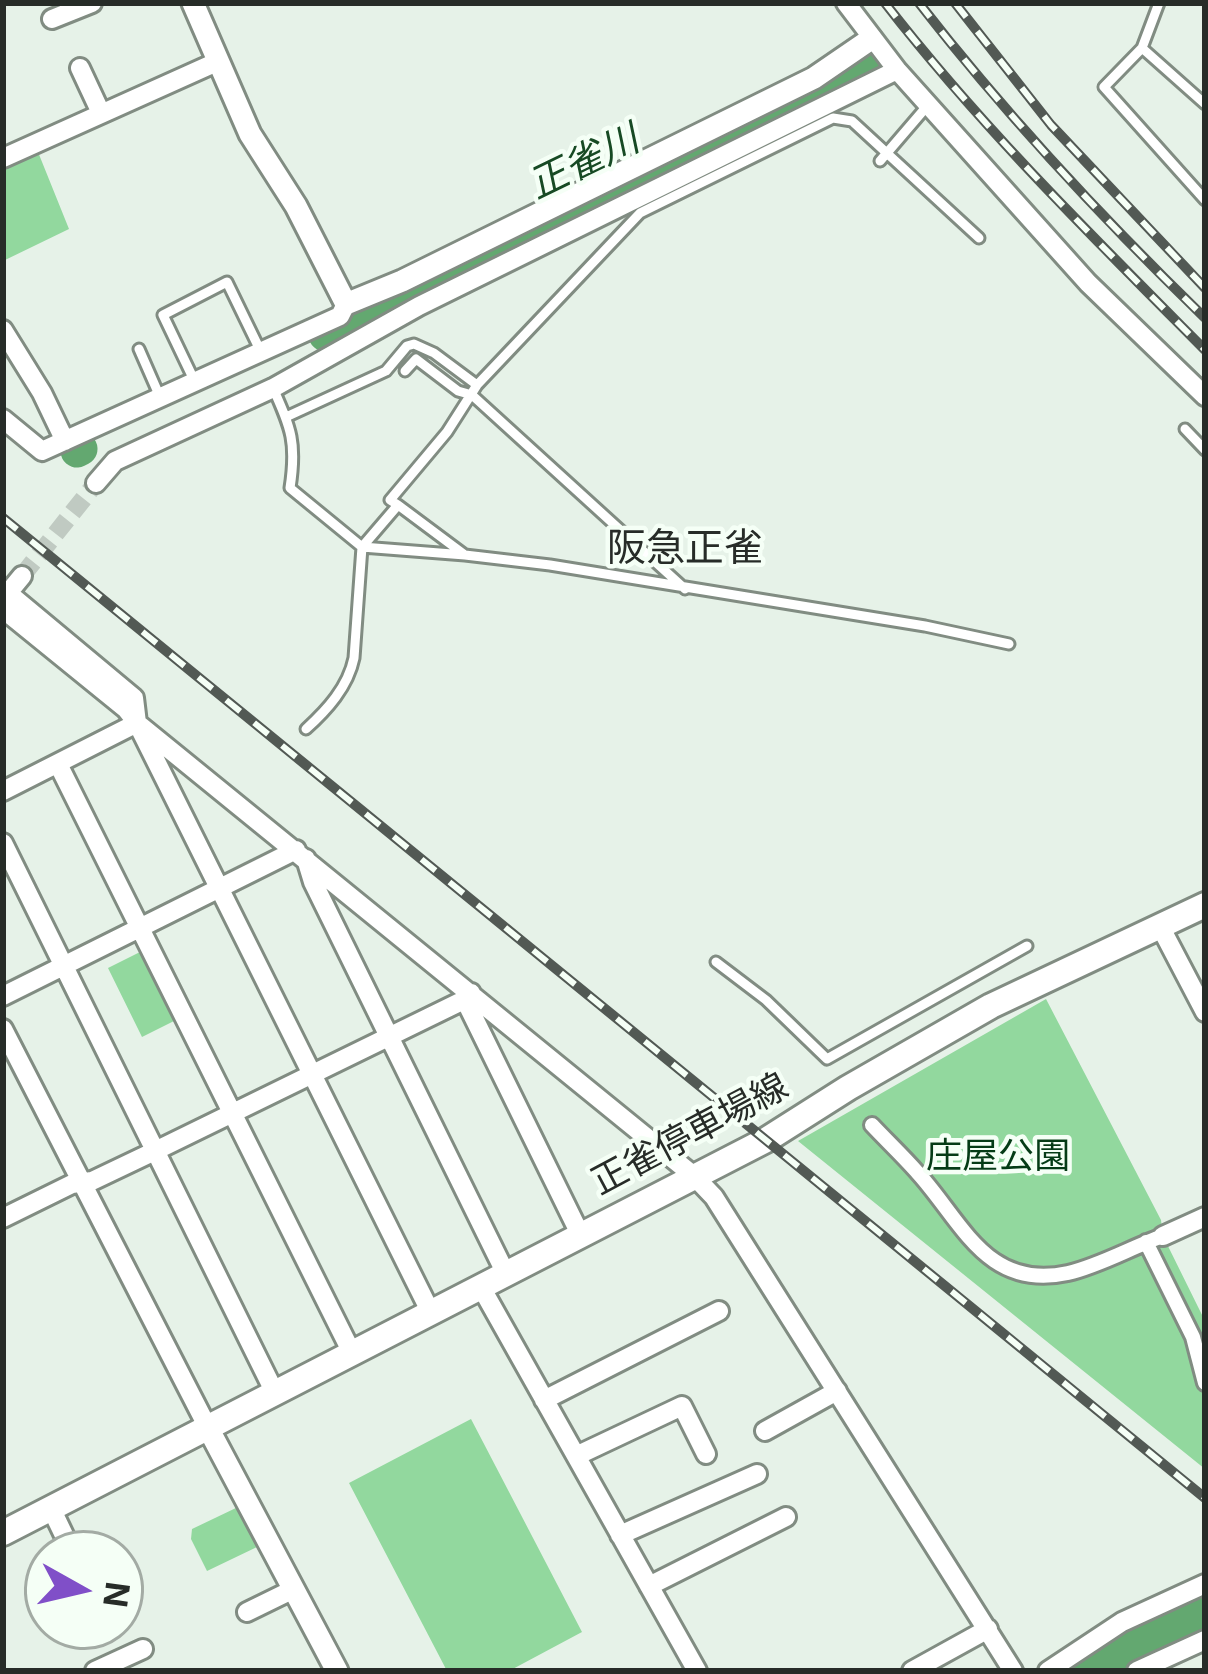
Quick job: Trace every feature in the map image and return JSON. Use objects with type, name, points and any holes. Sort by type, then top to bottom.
[{"type":"main road","name":"正雀停車場線","points":[[3,1533],[775,1135],[837,1073],[1205,905]]},
{"type":"street","points":[[52,19],[92,3]]},
{"type":"street","points":[[193,3],[250,134],[296,206],[352,322]]},
{"type":"street","points":[[846,3],[897,70],[1088,283],[1205,396]]},
{"type":"street","points":[[96,482],[115,461],[273,388],[402,281],[814,78],[871,39]]},
{"type":"street","points":[[3,158],[219,61]]},
{"type":"street","points":[[80,68],[101,113]]},
{"type":"street","points":[[352,322],[897,70]]},
{"type":"street","points":[[3,419],[42,451],[340,316],[352,322]]},
{"type":"street","points":[[3,330],[65,440]]},
{"type":"street","points":[[22,576],[8,593],[134,698],[137,723],[714,1197],[1013,1671]]},
{"type":"street","points":[[3,609],[137,723],[430,1313]]},
{"type":"street","points":[[3,791],[137,723]]},
{"type":"street","points":[[58,764],[353,1355]]},
{"type":"street","points":[[3,843],[275,1393]]},
{"type":"street","points":[[3,996],[219,889],[301,854]]},
{"type":"street","points":[[301,854],[506,1274]]},
{"type":"street","points":[[1161,928],[1205,1012]]},
{"type":"street","points":[[1186,976],[1205,968]]},
{"type":"street","points":[[3,1218],[157,1150],[471,993]]},
{"type":"street","points":[[471,993],[469,1008],[580,1234]]},
{"type":"street","points":[[3,1029],[335,1670]]},
{"type":"street","points":[[872,1125],[917,1172],[975,1247],[1011,1272],[1070,1273],[1205,1217]]},
{"type":"street","points":[[1154,1239],[1193,1337],[1205,1383]]},
{"type":"street","points":[[481,1287],[697,1671]]},
{"type":"street","points":[[544,1400],[719,1311]]},
{"type":"street","points":[[765,1432],[837,1391]]},
{"type":"street","points":[[576,1456],[682,1406],[706,1454]]},
{"type":"street","points":[[620,1535],[757,1474]]},
{"type":"street","points":[[51,1508],[62,1530]]},
{"type":"street","points":[[649,1586],[786,1517]]},
{"type":"street","points":[[1048,1671],[1122,1622],[1205,1584]]},
{"type":"street","points":[[247,1612],[294,1589]]},
{"type":"street","points":[[912,1671],[988,1629]]},
{"type":"street","points":[[1137,1671],[1205,1640]]},
{"type":"street","points":[[95,1671],[141,1650]]},
{"type":"lane","points":[[1159,3],[1142,48],[1103,87],[1205,200]]},
{"type":"lane","points":[[1142,48],[1205,104]]},
{"type":"lane","points":[[884,157],[928,105]]},
{"type":"lane","points":[[465,555],[390,500],[447,432],[474,390],[640,213],[833,118],[852,121],[884,157],[979,238]]},
{"type":"lane","points":[[195,382],[164,314],[226,282],[261,352]]},
{"type":"lane","points":[[286,417],[386,371],[414,344],[434,353],[685,589]]},
{"type":"lane","points":[[139,349],[160,397]]},
{"type":"lane","points":[[405,371],[416,359],[458,391],[474,390]]},
{"type":"lane","points":[[273,388],[295,453],[290,488],[362,547],[550,565],[1009,644]]},
{"type":"lane","points":[[1185,429],[1205,450]]},
{"type":"lane","points":[[305,729],[350,676],[362,547],[398,506]]},
{"type":"lane","points":[[716,962],[766,1000],[837,1073],[1027,946]]},
{"type":"green space","points":[[38,152],[69,229],[3,261],[3,170]]},
{"type":"green space","points":[[146,949],[180,1018],[142,1037],[108,968]]},
{"type":"green space","name":"庄屋公園","points":[[1046,999],[1161,1220],[1163,1236],[1205,1321],[1205,1469],[798,1141]]},
{"type":"green space","points":[[471,1419],[582,1632],[509,1671],[447,1671],[349,1483]]},
{"type":"green space","points":[[238,1507],[257,1547],[207,1571],[191,1539],[192,1529]]},
{"type":"waterway","name":"正雀川","points":[[325,335],[879,66]]},
{"type":"waterway","name":"正雀川","points":[[77,451],[81,449]]},
{"type":"waterway","points":[[1089,1671],[1205,1614]]},
{"type":"tunnel","points":[[22,576],[96,483]]},
{"type":"railway","points":[[885,3],[1000,138],[1205,350]]},
{"type":"railway","points":[[919,3],[1056,165],[1205,318]]},
{"type":"railway","points":[[955,3],[1051,125],[1205,288]]},
{"type":"railway","points":[[3,518],[1205,1498]]},
{"type":"district","name":"阪急正雀","points":[[685,549]]}]
